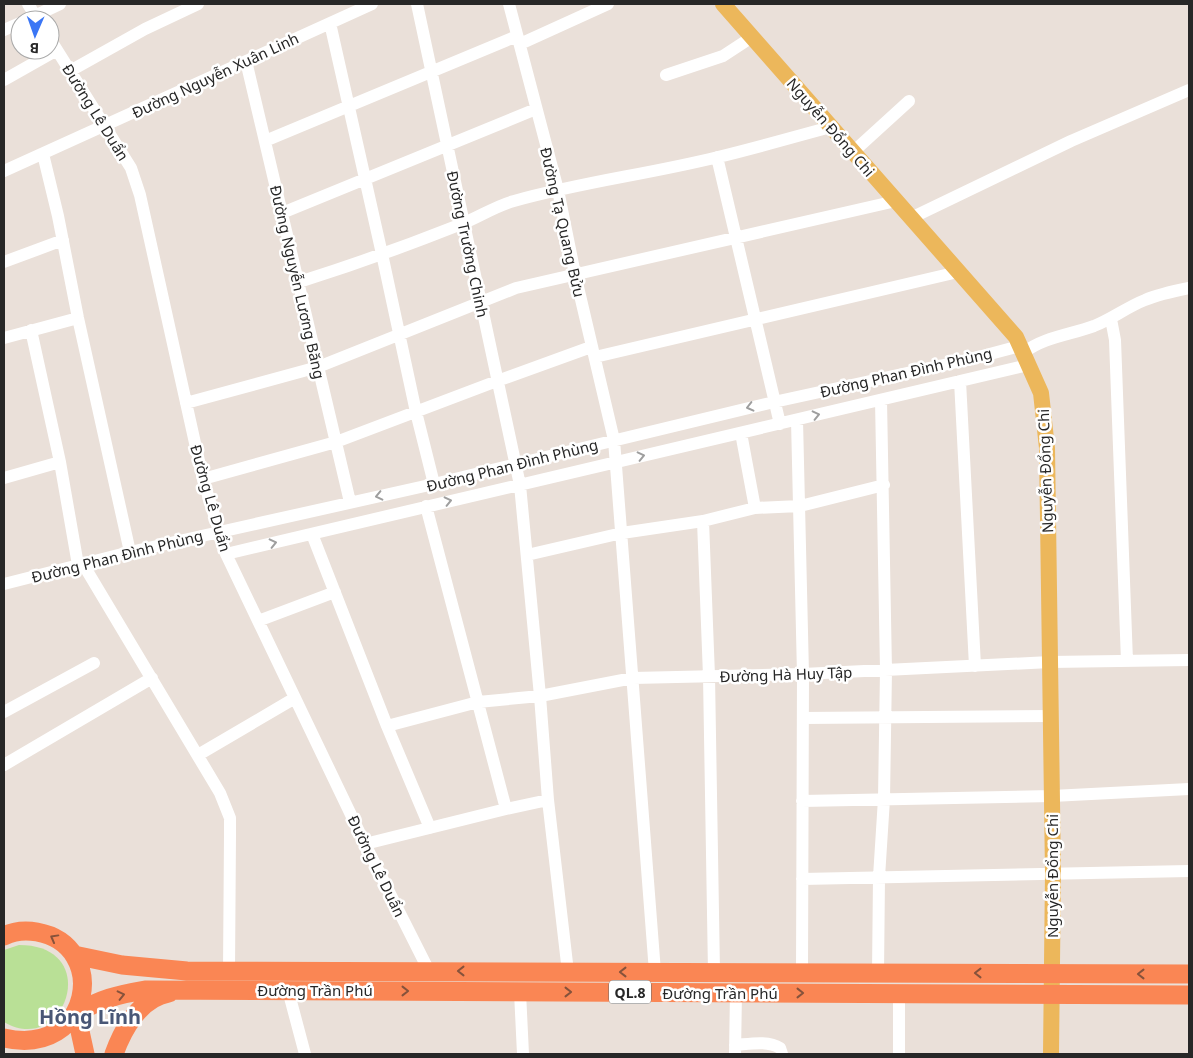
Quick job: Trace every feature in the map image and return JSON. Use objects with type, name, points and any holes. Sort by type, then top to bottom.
[{"type":"highway","points":[[6,931],[27,930],[45,934],[61,942],[74,955],[81,971],[83,989],[80,1007],[70,1023],[57,1034],[39,1042],[12,1040]]},
{"type":"highway","name":"Đường Trần Phú","points":[[74,955],[122,965],[187,971],[1189,974]]},
{"type":"highway","name":"Đường Trần Phú","points":[[76,1013],[99,1000],[123,994],[145,990],[190,989],[1189,995]]},
{"type":"highway","points":[[114,1054],[127,1025],[139,1010],[151,1000],[164,994],[190,989]]},
{"type":"highway","points":[[76,1013],[84,1054]]},
{"type":"highway","points":[[12,1040],[35,1054]]},
{"type":"main road","name":"Nguyễn Đổng Chi","points":[[723,4],[1016,337],[1041,393],[1047,448],[1053,872],[1051,1054]]},
{"type":"main road","points":[[736,992],[737,972]]},
{"type":"street","points":[[70,72],[137,33],[198,4]]},
{"type":"street","name":"Đường Nguyễn Xuân Linh","points":[[4,172],[372,4]]},
{"type":"street","name":"Đường Trường Chinh","points":[[417,4],[520,485],[548,800],[568,972]]},
{"type":"street","name":"Đường Tạ Quang Bửu","points":[[509,4],[558,190],[575,274],[614,440],[655,972]]},
{"type":"street","points":[[265,141],[432,71],[518,40],[608,4]]},
{"type":"street","points":[[330,23],[416,412],[434,484]]},
{"type":"street","points":[[666,75],[723,56],[752,37]]},
{"type":"street","name":"Đường Lê Duẩn","points":[[60,55],[131,168],[140,195],[203,479],[226,554],[365,844],[429,971]]},
{"type":"street","points":[[4,80],[39,60]]},
{"type":"street","name":"Đường Nguyễn Lương Băng","points":[[246,61],[350,502]]},
{"type":"street","points":[[911,218],[1071,141],[1189,90]]},
{"type":"street","points":[[853,152],[909,101]]},
{"type":"street","points":[[282,213],[536,109]]},
{"type":"street","points":[[298,282],[382,254],[464,223],[504,204],[558,190],[717,158],[831,127]]},
{"type":"street","points":[[43,154],[130,552]]},
{"type":"street","points":[[717,158],[780,424]]},
{"type":"street","points":[[186,403],[318,367],[516,288],[896,201]]},
{"type":"street","points":[[4,262],[63,240]]},
{"type":"street","points":[[203,479],[336,442],[497,380],[593,352],[754,319],[958,272]]},
{"type":"street","points":[[1024,355],[1042,341],[1078,332],[1111,319],[1146,300],[1189,288]]},
{"type":"street","points":[[4,338],[78,318]]},
{"type":"street","points":[[1111,319],[1115,340],[1127,661]]},
{"type":"street","points":[[31,330],[81,564],[198,755],[220,793],[230,818],[229,971]]},
{"type":"street","name":"Đường Phan Đình Phùng","points":[[226,554],[960,381],[1024,355]]},
{"type":"street","name":"Đường Phan Đình Phùng","points":[[4,584],[130,552],[434,484],[774,402],[971,359],[1024,355]]},
{"type":"street","points":[[960,381],[975,666]]},
{"type":"street","points":[[878,973],[879,877],[884,799],[886,670],[881,400]]},
{"type":"street","points":[[796,420],[800,506],[803,674],[802,973]]},
{"type":"street","points":[[741,433],[755,508]]},
{"type":"street","points":[[4,478],[60,462]]},
{"type":"street","points":[[527,555],[622,533],[703,521],[755,508],[800,506],[884,485]]},
{"type":"street","points":[[426,506],[506,809]]},
{"type":"street","points":[[703,521],[709,676],[714,972]]},
{"type":"street","points":[[312,534],[387,726],[430,828]]},
{"type":"street","points":[[258,621],[335,592]]},
{"type":"street","name":"Đường Hà Huy Tập","points":[[387,726],[478,702],[540,696],[633,678],[803,674],[1050,662],[1189,660]]},
{"type":"street","points":[[4,712],[94,663]]},
{"type":"street","points":[[4,765],[152,678]]},
{"type":"street","points":[[198,755],[295,698]]},
{"type":"street","points":[[803,718],[1051,716]]},
{"type":"street","points":[[802,801],[1052,796],[1189,788]]},
{"type":"street","points":[[365,844],[548,800]]},
{"type":"street","points":[[802,879],[1053,872],[1189,871]]},
{"type":"street","points":[[288,990],[305,1054]]},
{"type":"street","points":[[520,992],[523,1054]]},
{"type":"street","points":[[736,992],[735,1049],[767,1044],[776,1045],[780,1048],[782,1054]]},
{"type":"street","points":[[898,1054],[899,993]]},
{"type":"green space","points":[[19,945],[45,950],[61,962],[68,979],[66,997],[58,1013],[44,1025],[26,1029],[4,1022],[4,950]]},
{"type":"district","name":"Hồng Lĩnh","points":[[90,1016]]}]
